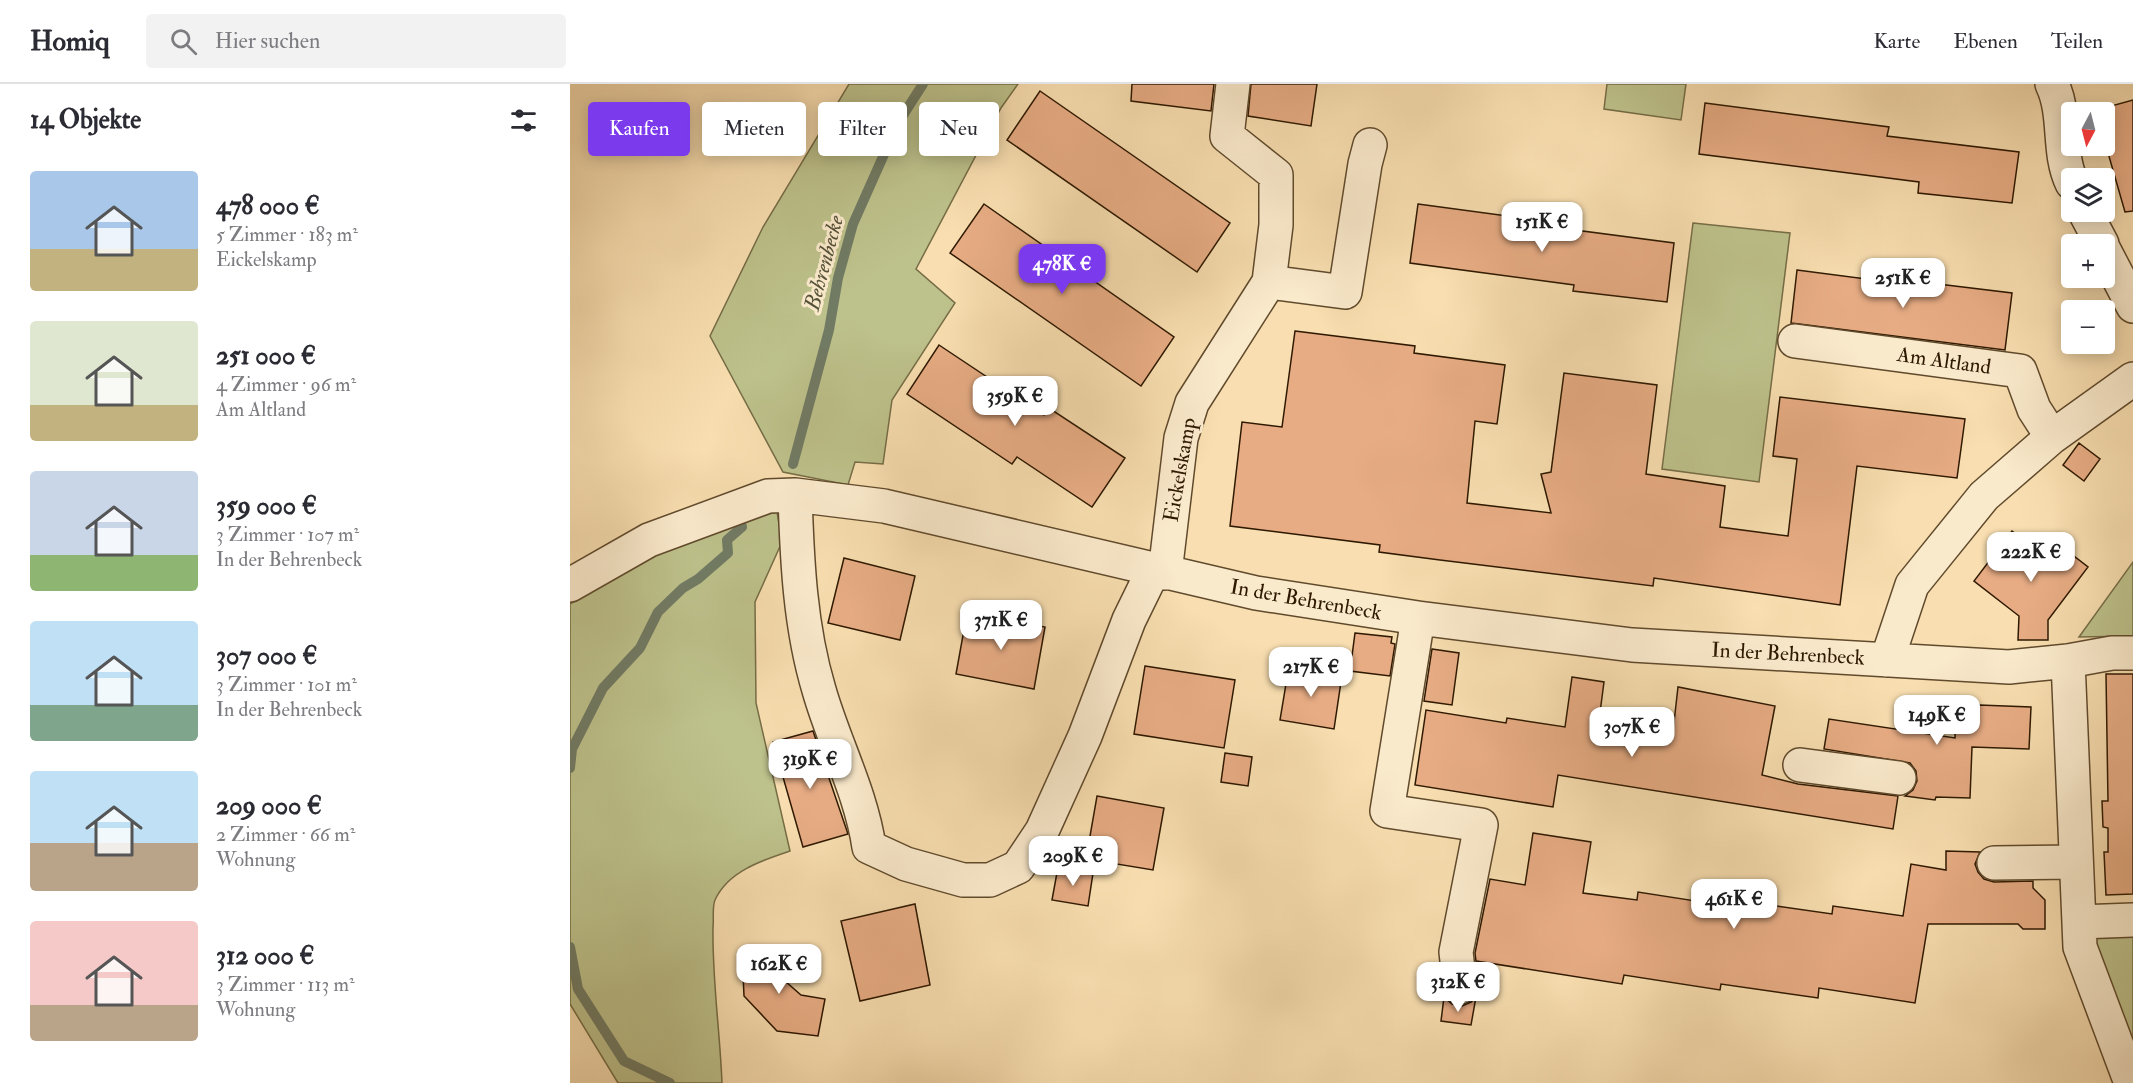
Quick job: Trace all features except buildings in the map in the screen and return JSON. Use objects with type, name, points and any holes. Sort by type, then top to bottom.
[{"type":"street","name":"Eickelskamp","points":[[795,495],[797,579],[818,689],[865,816],[869,847],[906,864],[963,880],[990,880],[1018,867],[1042,831],[1095,712],[1130,620],[1159,572],[1181,438],[1192,403],[1269,282],[1276,225],[1276,175],[1227,136],[1233,84]]},
{"type":"street","points":[[2052,84],[2059,97],[2066,168]]},
{"type":"street","points":[[1269,282],[1345,292],[1370,145]]},
{"type":"street","points":[[2115,271],[2133,306]]},
{"type":"street","name":"Am Altland","points":[[1794,340],[2020,371],[2034,409],[2052,436]]},
{"type":"street","points":[[1887,660],[1912,585],[1984,496],[2052,436],[2133,379]]},
{"type":"street","name":"In der Behrenbeck","points":[[570,585],[649,540],[768,496],[795,495],[884,506],[1256,593],[1418,618],[1632,645],[2009,667],[2068,662],[2112,653],[2133,653]]},
{"type":"street","points":[[1418,618],[1387,811],[1481,825],[1456,952],[1460,987]]},
{"type":"street","points":[[2068,662],[2080,947],[2131,1083]]},
{"type":"street","points":[[1800,765],[1899,778]]},
{"type":"street","points":[[1994,863],[2076,862]]},
{"type":"street","points":[[2079,922],[2133,920]]},
{"type":"green space","points":[[849,84],[1018,84],[999,112],[999,102],[919,102],[919,156],[976,156],[916,269],[955,303],[892,400],[883,464],[855,462],[848,485],[783,472],[710,336],[763,227],[818,136],[818,156],[907,156],[907,102],[838,102]]},
{"type":"green space","points":[[1607,84],[1686,84],[1681,120],[1604,109]]},
{"type":"green space","points":[[1693,223],[1790,233],[1759,482],[1662,469]]},
{"type":"green space","points":[[777,512],[782,542],[755,602],[756,703],[790,851],[737,874],[728,881],[714,903],[714,966],[722,1083],[618,1083],[570,1004],[570,604],[647,558],[729,521]]},
{"type":"green space","points":[[2133,562],[2133,636],[2079,637]]},
{"type":"green space","points":[[2133,932],[2133,1068],[2085,933]]},
{"type":"waterway","name":"Behrenbecke","points":[[793,464],[829,330],[838,278],[853,224],[898,123],[923,84]]},
{"type":"waterway","name":"Behrenbecke","points":[[570,768],[572,749],[603,688],[640,648],[658,612],[683,588],[698,579],[728,553],[727,540],[742,527],[739,515]]},
{"type":"waterway","name":"Behrenbecke","points":[[570,947],[578,989],[624,1061],[670,1083]]}]
